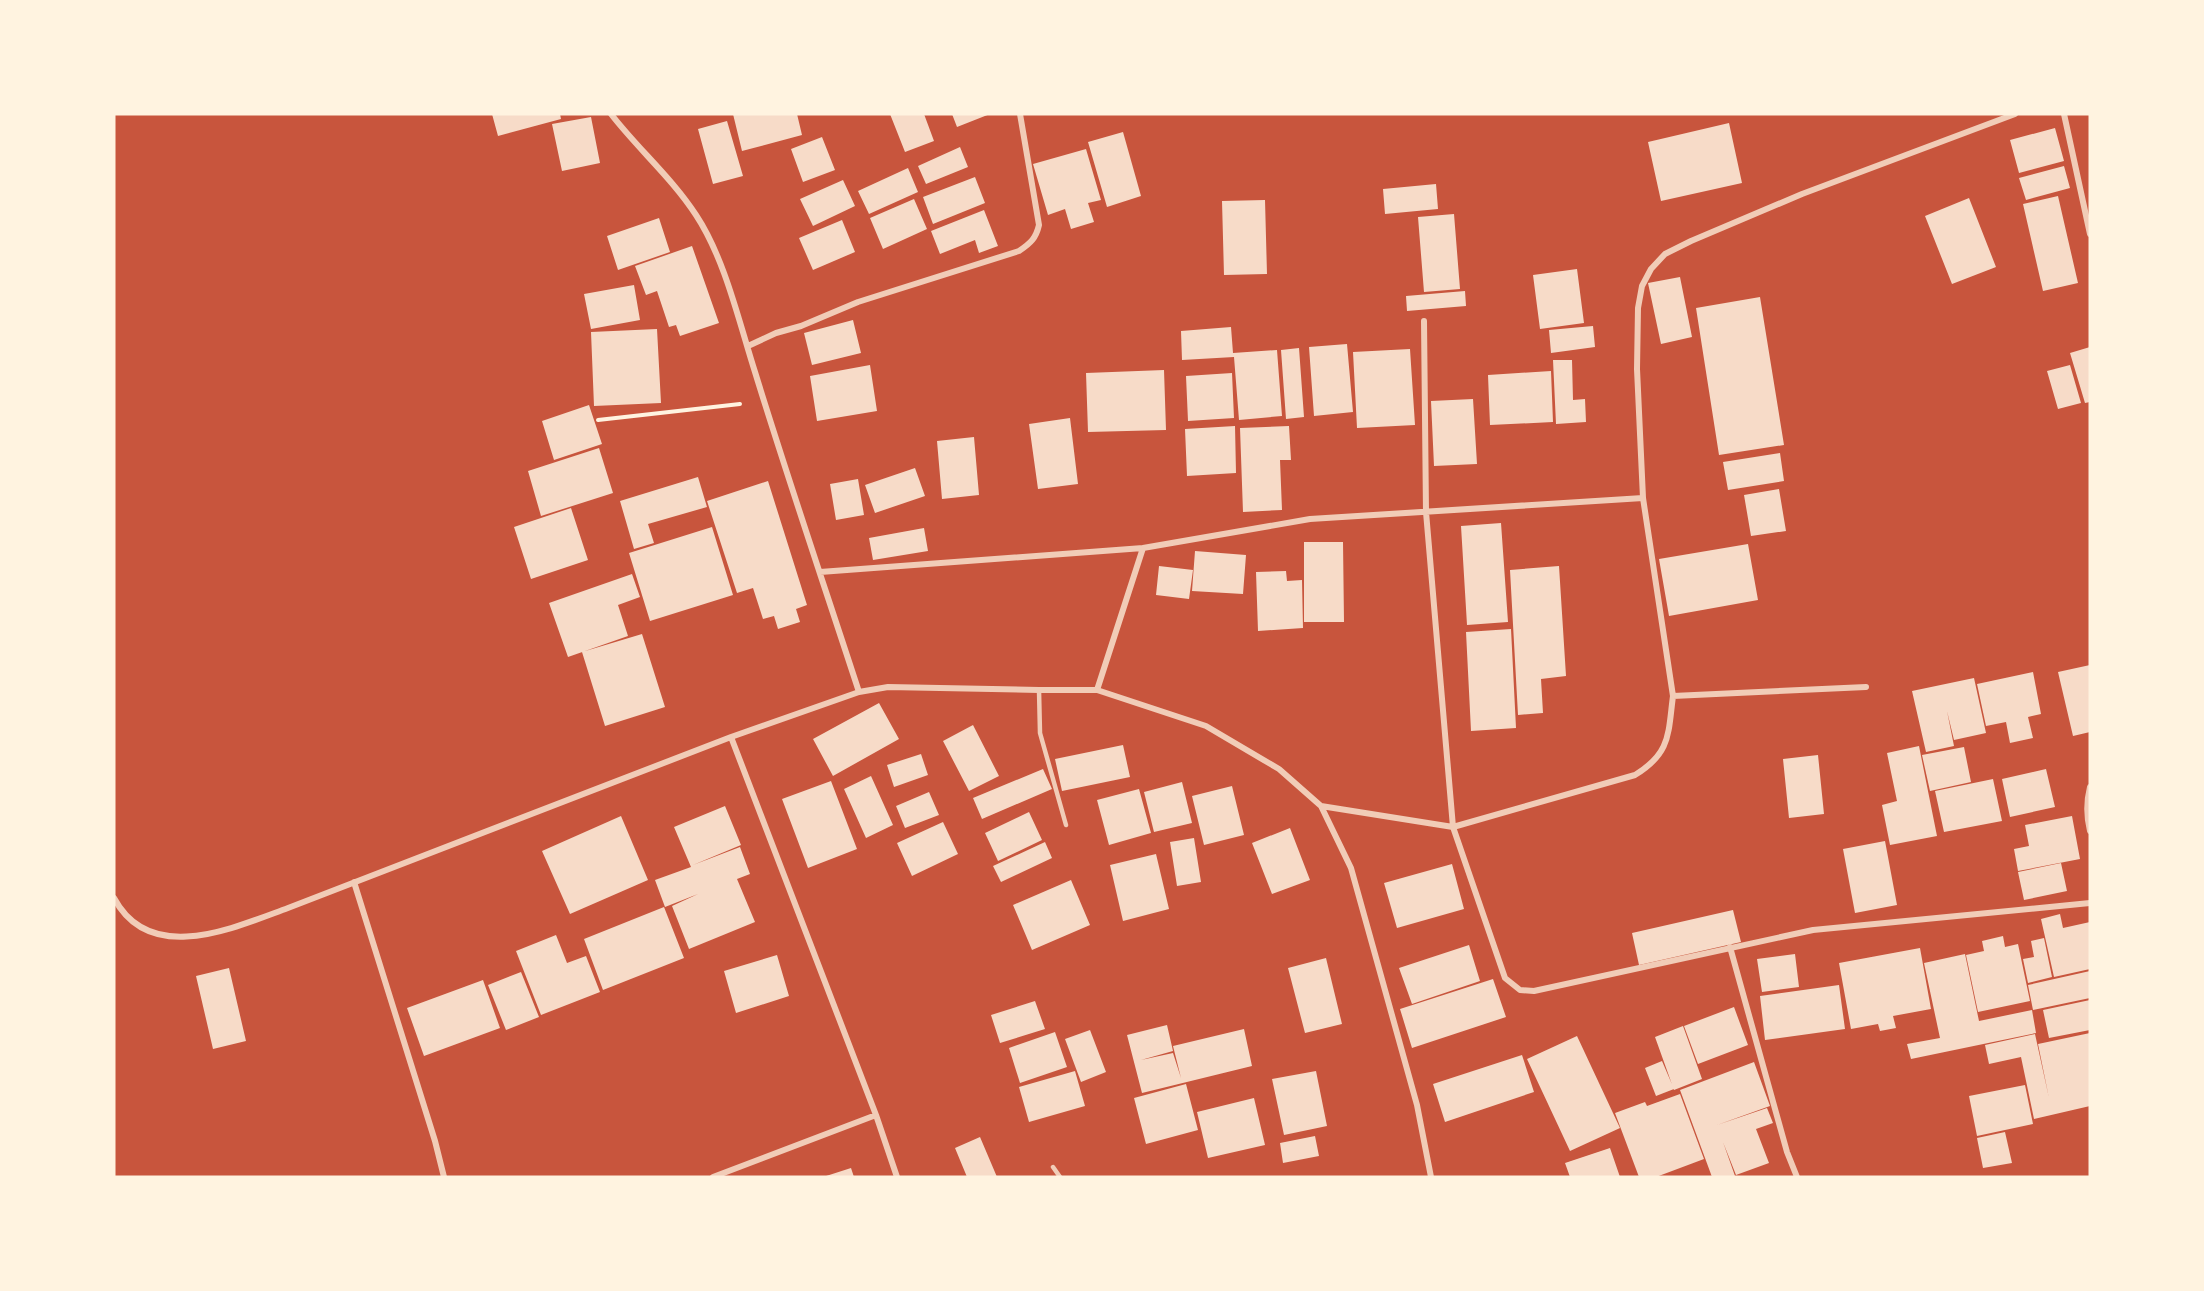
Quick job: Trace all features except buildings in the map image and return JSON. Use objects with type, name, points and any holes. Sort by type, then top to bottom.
[{"type":"street","points":[[611,114],[671,182],[696,215],[712,244],[748,346],[764,402],[859,692]]},
{"type":"street","points":[[748,346],[858,302],[1019,250],[1030,244],[1036,237],[1039,225],[1020,114]]},
{"type":"street","points":[[1321,806],[1453,827],[1635,775],[1650,766],[1661,754],[1667,739],[1673,696],[1643,498],[1637,369],[1638,308],[1642,286],[1651,269],[1665,254],[1802,194],[2014,114]]},
{"type":"street","points":[[2064,114],[2090,234]]},
{"type":"street","points":[[1424,321],[1426,512],[1453,827],[1505,978],[1520,990],[1534,991],[1813,930],[2090,903]]},
{"type":"street","points":[[820,572],[1143,548],[1310,519],[1643,498]]},
{"type":"street","points":[[1097,690],[1143,548]]},
{"type":"street","points":[[114,898],[120,909],[133,923],[148,933],[170,937],[204,934],[235,927],[730,737],[859,692],[888,687],[1097,690],[1206,726],[1279,769],[1321,806],[1351,868],[1417,1105],[1431,1177]]},
{"type":"street","points":[[1673,696],[1866,687]]},
{"type":"street","points":[[730,737],[876,1115],[897,1177]]},
{"type":"street","points":[[2090,787],[2086,800],[2086,814],[2090,831]]},
{"type":"street","points":[[354,882],[432,1130],[444,1177]]},
{"type":"street","points":[[1730,947],[1787,1152],[1797,1177]]},
{"type":"street","points":[[713,1177],[876,1115]]},
{"type":"lane","points":[[1039,690],[1040,733],[1066,825]]},
{"type":"lane","points":[[1053,1167],[1060,1177]]},
{"type":"path","points":[[598,420],[764,402]]}]
